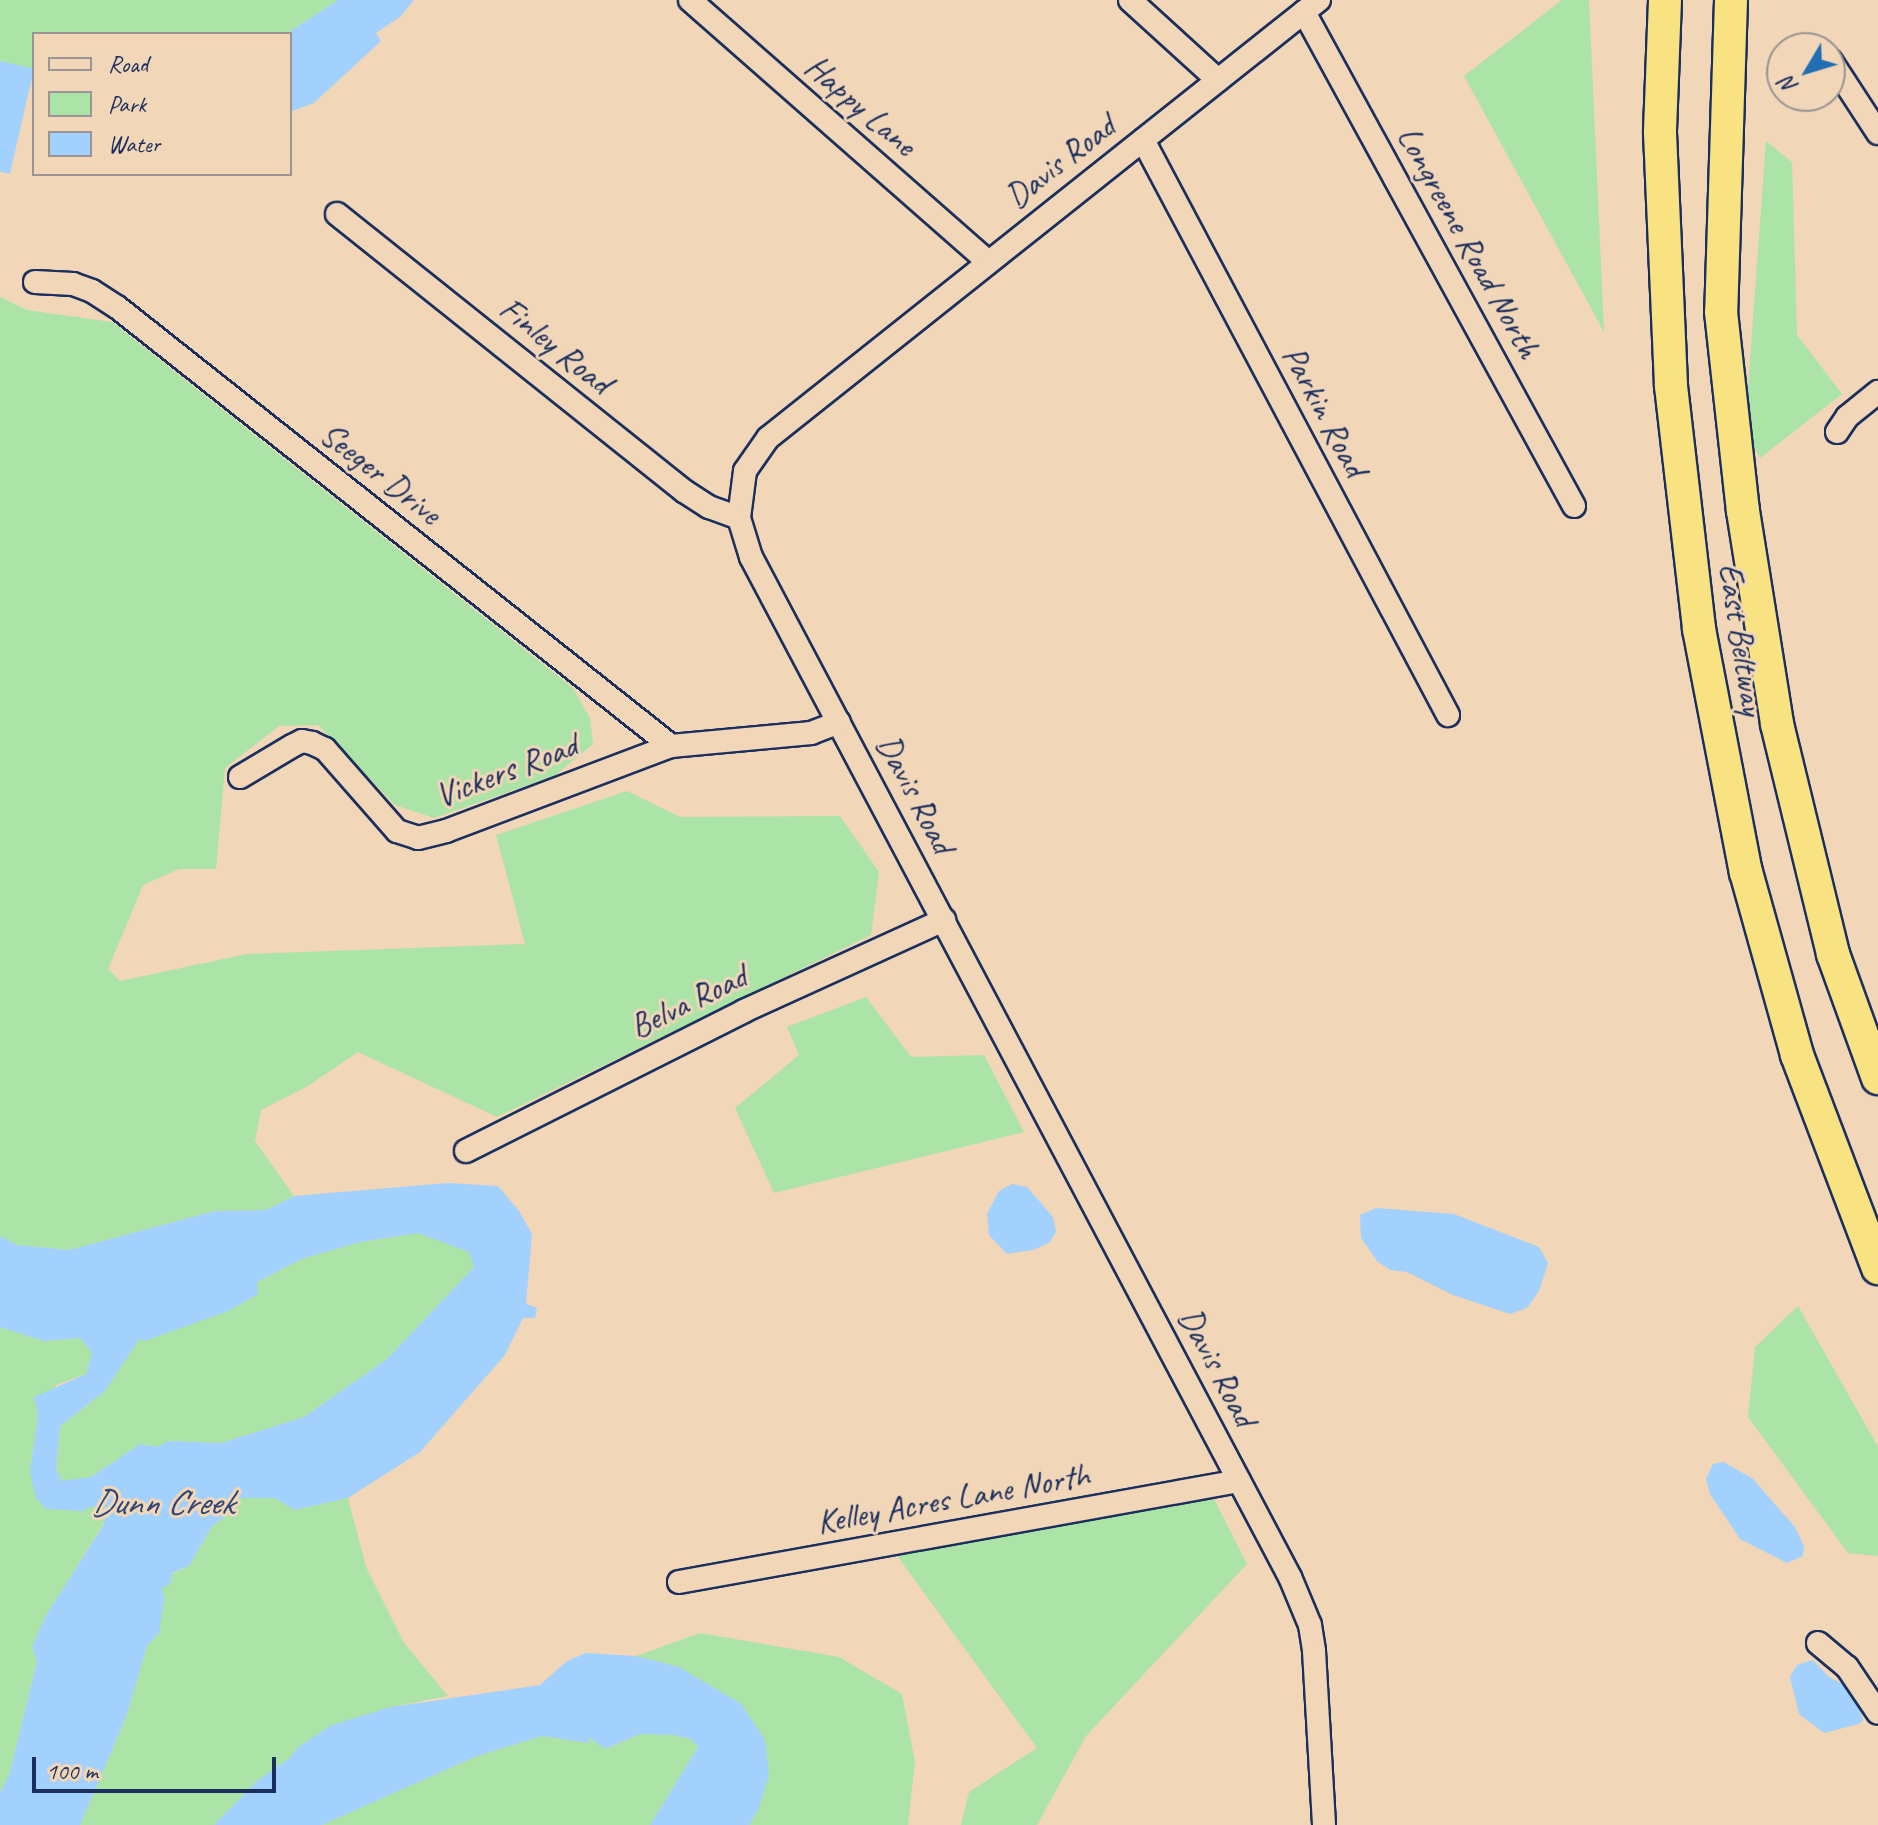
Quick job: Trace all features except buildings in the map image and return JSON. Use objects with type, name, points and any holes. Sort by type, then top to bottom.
[{"type":"highway","name":"East Beltway","points":[[1665,0],[1660,133],[1671,386],[1699,629],[1746,872],[1797,1055],[1878,1268]]},
{"type":"highway","name":"East Beltway","points":[[1731,0],[1721,312],[1743,511],[1780,739],[1833,954],[1878,1078]]},
{"type":"street","name":"Happy Lane","points":[[690,0],[988,262]]},
{"type":"street","points":[[1130,0],[1218,80]]},
{"type":"street","name":"Davis Road","points":[[1312,6],[768,438],[745,471],[739,518],[751,557],[1290,1577],[1310,1625],[1321,1745],[1324,1825]]},
{"type":"street","name":"Longreene Road North","points":[[1312,6],[1574,506]]},
{"type":"street","points":[[1846,84],[1878,133]]},
{"type":"street","name":"Parkin Road","points":[[1143,140],[1448,715]]},
{"type":"street","name":"Finley Road","points":[[337,214],[684,491],[709,507],[739,518]]},
{"type":"street","name":"Seeger Drive","points":[[35,282],[73,284],[92,291],[117,307],[671,746]]},
{"type":"street","points":[[1837,432],[1847,417],[1878,392]]},
{"type":"street","name":"Vickers Road","points":[[240,777],[292,746],[312,743],[325,749],[397,831],[418,838],[446,831],[671,746],[811,733],[839,722]]},
{"type":"street","name":"Belva Road","points":[[466,1151],[744,1011],[944,920]]},
{"type":"street","name":"Kelley Acres Lane North","points":[[679,1582],[1239,1481]]},
{"type":"street","points":[[1818,1643],[1847,1667],[1878,1713]]},
{"type":"green space","points":[[0,0],[338,0],[289,32],[32,32],[32,69],[0,61]]},
{"type":"green space","points":[[1562,0],[1589,0],[1604,332],[1464,76]]},
{"type":"green space","points":[[1766,141],[1792,162],[1797,335],[1842,394],[1760,458],[1745,428]]},
{"type":"green space","points":[[0,297],[27,310],[112,322],[573,688],[590,718],[593,744],[554,776],[434,818],[395,805],[318,725],[279,726],[225,768],[216,869],[179,869],[143,885],[108,969],[120,981],[247,954],[525,944],[496,835],[627,791],[680,817],[840,816],[879,872],[871,935],[497,1117],[358,1052],[308,1086],[261,1110],[255,1141],[294,1196],[266,1210],[215,1211],[69,1250],[17,1245],[0,1236]]},
{"type":"green space","points":[[866,997],[911,1057],[984,1055],[1024,1132],[774,1193],[735,1108],[799,1055],[787,1027]]},
{"type":"green space","points":[[418,1233],[470,1252],[474,1267],[387,1359],[304,1417],[221,1443],[168,1441],[158,1447],[140,1444],[91,1477],[62,1482],[56,1469],[60,1426],[105,1391],[139,1339],[258,1294],[257,1282],[302,1259],[360,1242]]},
{"type":"green space","points":[[1798,1306],[1878,1447],[1878,1556],[1848,1553],[1748,1417],[1755,1347]]},
{"type":"green space","points":[[0,1327],[44,1341],[80,1338],[92,1353],[86,1374],[56,1385],[38,1415],[30,1470],[88,1507],[105,1506],[104,1523],[45,1617],[33,1646],[37,1660],[10,1772],[0,1793]]},
{"type":"green space","points":[[1213,1497],[1247,1564],[1086,1736],[1037,1825],[961,1825],[969,1792],[1037,1748],[895,1553]]},
{"type":"green space","points":[[239,1498],[275,1498],[294,1510],[348,1498],[366,1567],[404,1643],[448,1696],[391,1707],[298,1747],[290,1758],[258,1780],[214,1825],[80,1825],[126,1717],[147,1646],[159,1633],[162,1588],[172,1574],[189,1566],[212,1526],[229,1514]]},
{"type":"green space","points":[[700,1633],[839,1657],[902,1694],[915,1762],[908,1825],[749,1825],[758,1810],[679,1667],[636,1656]]},
{"type":"green space","points":[[640,1734],[691,1739],[698,1747],[650,1825],[322,1825],[477,1756],[542,1736],[589,1743],[588,1737],[596,1739],[606,1749]]},
{"type":"water","points":[[338,0],[414,0],[400,17],[376,33],[381,41],[314,103],[292,111],[292,32],[289,32]]},
{"type":"water","points":[[0,61],[32,68],[32,78],[10,174],[0,172]]},
{"type":"water","name":"Dunn Creek","points":[[448,1183],[498,1186],[519,1211],[532,1234],[526,1304],[537,1308],[535,1318],[523,1318],[505,1355],[420,1452],[348,1498],[294,1510],[275,1498],[239,1498],[229,1514],[212,1526],[189,1566],[172,1573],[170,1584],[162,1588],[164,1599],[159,1633],[147,1646],[126,1717],[80,1825],[0,1825],[0,1793],[10,1772],[37,1661],[32,1647],[45,1617],[104,1524],[105,1507],[88,1507],[85,1511],[46,1509],[35,1496],[30,1470],[38,1415],[34,1397],[86,1374],[92,1353],[80,1338],[44,1341],[0,1327],[0,1236],[17,1245],[69,1250],[215,1211],[266,1210],[294,1196]],"holes":[[[418,1233],[469,1252],[474,1267],[387,1359],[304,1417],[221,1443],[168,1441],[158,1447],[140,1444],[91,1477],[62,1481],[56,1469],[60,1426],[105,1391],[139,1339],[145,1341],[228,1311],[258,1294],[257,1282],[302,1259],[360,1242]]]},
{"type":"water","points":[[1012,1184],[1027,1187],[1053,1217],[1056,1232],[1049,1243],[1033,1250],[1007,1254],[989,1235],[987,1214],[999,1191]]},
{"type":"water","points":[[1376,1208],[1454,1214],[1539,1247],[1548,1263],[1539,1291],[1527,1308],[1510,1314],[1453,1295],[1407,1272],[1390,1270],[1377,1261],[1361,1238],[1360,1215]]},
{"type":"water","points":[[1723,1462],[1752,1478],[1795,1527],[1804,1546],[1803,1556],[1787,1563],[1740,1539],[1710,1494],[1706,1479],[1713,1464]]},
{"type":"water","points":[[586,1653],[636,1656],[679,1667],[741,1704],[765,1740],[769,1775],[758,1810],[749,1825],[650,1825],[698,1747],[691,1739],[640,1734],[605,1749],[589,1737],[589,1743],[542,1736],[477,1756],[322,1825],[214,1825],[258,1780],[290,1758],[298,1747],[332,1725],[391,1707],[540,1685],[567,1661]]},
{"type":"water","points":[[1813,1660],[1829,1677],[1846,1686],[1858,1704],[1863,1720],[1859,1724],[1824,1733],[1799,1714],[1790,1677],[1797,1665]]}]
